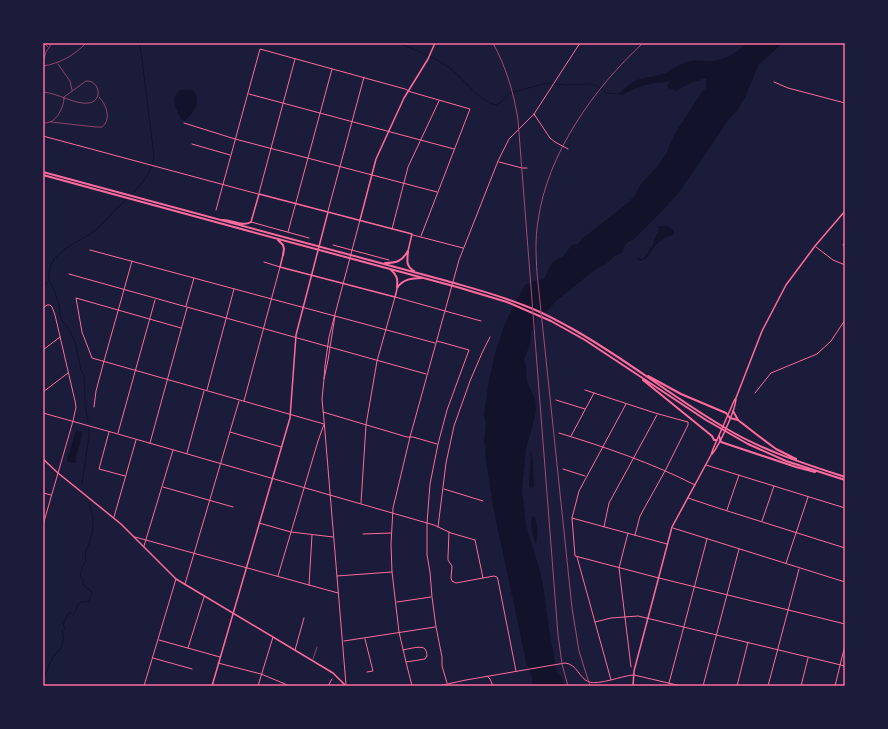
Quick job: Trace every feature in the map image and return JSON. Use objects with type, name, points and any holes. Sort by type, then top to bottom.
[{"type":"highway","points":[[43,173],[127,194],[134,198],[275,238],[312,246]]},
{"type":"highway","points":[[43,173],[124,196],[219,220],[428,279]]},
{"type":"highway","points":[[219,220],[227,220],[244,224],[251,222]]},
{"type":"highway","points":[[275,238],[283,245],[283,255]]},
{"type":"highway","points":[[376,262],[396,262],[405,257],[408,250]]},
{"type":"highway","points":[[408,250],[408,266],[417,273]]},
{"type":"highway","points":[[358,259],[376,262],[417,273],[492,295],[552,319],[579,332],[728,430],[768,450],[845,477]]},
{"type":"highway","points":[[387,268],[397,276],[397,288]]},
{"type":"highway","points":[[397,288],[408,279],[417,278],[447,282]]},
{"type":"highway","points":[[552,319],[706,420],[748,444],[786,461],[845,480]]},
{"type":"highway","points":[[632,366],[671,389],[726,412],[730,418],[738,420]]},
{"type":"highway","points":[[633,372],[712,436],[714,440],[717,440]]},
{"type":"highway","points":[[733,411],[738,420],[776,449],[808,465]]},
{"type":"highway","points":[[719,436],[721,442],[789,465],[845,480]]},
{"type":"main road","points":[[360,220],[376,159],[404,98],[432,52],[435,43]]},
{"type":"main road","points":[[251,222],[259,194],[412,234],[408,250]]},
{"type":"main road","points":[[634,686],[633,675],[672,527],[711,455],[736,398],[757,343],[786,285],[815,246],[845,211]]},
{"type":"main road","points":[[212,686],[290,415],[296,338],[328,212]]},
{"type":"main road","points":[[283,255],[280,266],[394,298],[397,288]]},
{"type":"main road","points":[[711,455],[715,451],[724,432],[733,411],[736,398]]},
{"type":"main road","points":[[43,459],[114,518],[144,546],[176,580],[333,673],[346,686]]},
{"type":"street","points":[[412,686],[399,632],[392,572],[392,513],[410,437],[456,268],[498,161],[511,136],[534,114],[580,43]]},
{"type":"street","points":[[216,210],[260,48],[470,109],[421,237]]},
{"type":"street","points":[[43,136],[259,194],[295,58]]},
{"type":"street","points":[[288,232],[332,68]]},
{"type":"street","points":[[328,212],[364,77]]},
{"type":"street","points":[[774,82],[788,88],[845,103]]},
{"type":"street","points":[[248,94],[455,149]]},
{"type":"street","points":[[392,229],[408,167],[439,100]]},
{"type":"street","points":[[534,114],[550,138],[568,149]]},
{"type":"street","points":[[184,123],[235,139],[438,192]]},
{"type":"street","points":[[192,144],[231,155]]},
{"type":"street","points":[[498,161],[527,168]]},
{"type":"street","points":[[346,686],[322,398],[327,347],[360,220]]},
{"type":"street","points":[[251,222],[308,238]]},
{"type":"street","points":[[412,234],[463,248]]},
{"type":"street","points":[[333,245],[389,260]]},
{"type":"street","points":[[815,246],[833,260],[845,265]]},
{"type":"street","points":[[90,250],[436,343]]},
{"type":"street","points":[[94,407],[96,391],[132,261]]},
{"type":"street","points":[[244,401],[280,266],[264,262]]},
{"type":"street","points":[[69,274],[427,374]]},
{"type":"street","points":[[150,443],[194,278]]},
{"type":"street","points":[[207,391],[234,288]]},
{"type":"street","points":[[181,328],[76,298],[82,332],[92,358],[324,424]]},
{"type":"street","points":[[361,504],[366,425],[377,361],[394,298],[481,321]]},
{"type":"street","points":[[118,434],[156,299]]},
{"type":"street","points":[[43,308],[50,305],[55,315],[76,405],[73,421],[43,525]]},
{"type":"street","points":[[324,379],[335,316]]},
{"type":"street","points":[[755,393],[771,373],[817,354],[831,341],[845,320]]},
{"type":"street","points":[[43,350],[60,337]]},
{"type":"street","points":[[438,527],[440,521],[442,489],[450,441],[467,388],[490,337]]},
{"type":"street","points":[[436,340],[469,350],[447,410],[438,444],[430,484],[427,523],[427,555],[432,597],[442,657],[442,666],[447,684]]},
{"type":"street","points":[[43,392],[68,373]]},
{"type":"street","points":[[186,454],[204,390]]},
{"type":"street","points":[[585,390],[658,414],[688,422],[688,425],[665,471],[640,516],[635,535]]},
{"type":"street","points":[[571,437],[594,393]]},
{"type":"street","points":[[185,584],[239,400]]},
{"type":"street","points":[[556,400],[585,409]]},
{"type":"street","points":[[611,680],[577,557],[575,556],[572,518],[579,491],[586,476],[626,404]]},
{"type":"street","points":[[323,412],[438,444]]},
{"type":"street","points":[[43,413],[427,523],[475,540],[483,578]]},
{"type":"street","points":[[604,527],[610,503],[658,414]]},
{"type":"street","points":[[278,576],[324,424]]},
{"type":"street","points":[[109,431],[99,469],[125,476]]},
{"type":"street","points":[[230,432],[281,447]]},
{"type":"street","points":[[559,433],[602,446],[694,484]]},
{"type":"street","points":[[114,518],[136,439]]},
{"type":"street","points":[[144,546],[173,450]]},
{"type":"street","points":[[705,465],[845,508]]},
{"type":"street","points":[[563,469],[586,476]]},
{"type":"street","points":[[727,510],[739,475]]},
{"type":"street","points":[[762,522],[774,486]]},
{"type":"street","points":[[162,487],[233,507]]},
{"type":"street","points":[[442,489],[483,501]]},
{"type":"street","points":[[43,493],[52,495]]},
{"type":"street","points":[[785,564],[808,496]]},
{"type":"street","points":[[688,497],[845,548]]},
{"type":"street","points":[[572,518],[667,544]]},
{"type":"street","points":[[259,523],[291,532],[333,537]]},
{"type":"street","points":[[672,527],[845,582]]},
{"type":"street","points":[[449,532],[448,560],[452,566],[452,581],[456,583],[494,576],[497,577],[516,672]]},
{"type":"street","points":[[363,534],[392,533]]},
{"type":"street","points":[[628,533],[619,568],[631,667]]},
{"type":"street","points":[[308,585],[312,534]]},
{"type":"street","points":[[134,537],[147,539],[339,594]]},
{"type":"street","points":[[669,683],[707,539]]},
{"type":"street","points":[[703,686],[739,549]]},
{"type":"street","points":[[577,557],[845,624]]},
{"type":"street","points":[[768,686],[799,568]]},
{"type":"street","points":[[337,576],[392,572]]},
{"type":"street","points":[[144,686],[176,580]]},
{"type":"street","points":[[188,648],[204,596]]},
{"type":"street","points":[[395,602],[432,597]]},
{"type":"street","points":[[595,622],[625,616],[638,616],[845,666]]},
{"type":"street","points":[[295,650],[304,618]]},
{"type":"street","points":[[343,642],[436,627]]},
{"type":"street","points":[[258,686],[273,637]]},
{"type":"street","points":[[365,638],[373,671],[367,672]]},
{"type":"street","points":[[158,640],[220,657]]},
{"type":"street","points":[[737,686],[748,642]]},
{"type":"street","points":[[835,686],[845,645]]},
{"type":"street","points":[[403,650],[420,647],[426,650],[427,656],[425,659],[406,662]]},
{"type":"street","points":[[801,686],[808,657]]},
{"type":"street","points":[[153,658],[192,669]]},
{"type":"street","points":[[218,663],[262,674],[290,686]]},
{"type":"street","points":[[438,686],[566,663],[571,665],[582,678],[590,682],[611,680],[633,675],[682,686]]},
{"type":"street","points":[[487,676],[493,686]]},
{"type":"street","points":[[328,686],[332,679]]},
{"type":"street","points":[[43,685],[47,686]]},
{"type":"lane","points":[[44,43],[48,48]]},
{"type":"lane","points":[[43,62],[48,48],[52,43]]},
{"type":"lane","points":[[43,66],[58,63],[77,51],[86,43]]},
{"type":"lane","points":[[58,63],[70,81],[72,91]]},
{"type":"lane","points":[[43,92],[51,93],[64,97],[79,102],[87,103],[94,102],[98,96],[98,90],[90,80],[84,81],[64,97],[60,111],[54,120],[43,124]]},
{"type":"lane","points":[[50,122],[99,128],[104,126],[107,121],[106,109],[98,96]]},
{"type":"lane","points":[[313,661],[317,647]]},
{"type":"shaded area","points":[[745,43],[783,43],[759,64],[746,95],[737,111],[729,119],[680,191],[633,240],[627,243],[622,253],[616,255],[606,264],[596,269],[556,301],[546,312],[540,312],[536,317],[535,330],[533,329],[531,332],[530,344],[524,360],[526,365],[527,382],[535,399],[536,411],[526,449],[522,490],[526,525],[543,585],[556,669],[565,686],[533,686],[532,675],[525,660],[493,506],[485,453],[486,448],[484,442],[486,424],[484,415],[489,380],[496,350],[504,326],[525,285],[544,279],[552,263],[564,256],[572,245],[578,244],[583,238],[634,197],[641,184],[657,167],[666,154],[674,135],[706,88],[706,78],[687,84],[677,91],[667,87],[671,80],[642,86],[623,95],[618,94],[635,81],[665,73],[684,63],[690,61],[715,61],[725,58],[739,50]]},
{"type":"shaded area","points":[[180,90],[191,90],[195,92],[197,96],[196,106],[185,121],[181,119],[175,106],[174,98]]},
{"type":"shaded area","points":[[658,226],[668,226],[674,231],[674,234],[661,240],[644,259],[640,260],[637,259],[638,257],[643,259],[648,254],[649,249],[653,245],[658,233]]},
{"type":"shaded area","points":[[76,431],[82,433],[82,435],[75,463],[67,460]]},
{"type":"shaded area","points":[[531,452],[534,487],[531,488],[529,486]]},
{"type":"shaded area","points":[[532,516],[534,516],[537,526],[536,544],[531,527]]},
{"type":"waterway","points":[[132,194],[143,182],[152,167],[154,156],[140,43]]},
{"type":"waterway","points":[[398,43],[425,54],[445,65],[478,95],[496,105],[510,93],[547,83],[567,85],[589,84],[595,85],[607,93],[618,94]]},
{"type":"waterway","points":[[43,287],[49,281],[49,271],[54,259],[65,249],[97,229],[128,198]]},
{"type":"waterway","points":[[49,281],[59,304],[61,319],[69,329],[75,342],[81,370],[84,375],[85,404],[88,422]]},
{"type":"waterway","points":[[82,484],[89,428]]},
{"type":"waterway","points":[[43,682],[53,657],[60,650],[62,645],[62,631],[65,628],[63,625],[68,614],[70,612],[73,615],[80,602],[86,602],[91,597],[91,591],[83,585],[83,579],[80,575],[86,561],[86,552],[93,529],[89,502]]},
{"type":"railway","points":[[493,43],[509,80],[518,120],[558,635],[562,664],[568,686]]},
{"type":"railway","points":[[590,686],[579,651],[572,608],[537,273],[536,234],[543,196],[551,171],[562,147],[591,101],[607,80],[643,43]]}]
